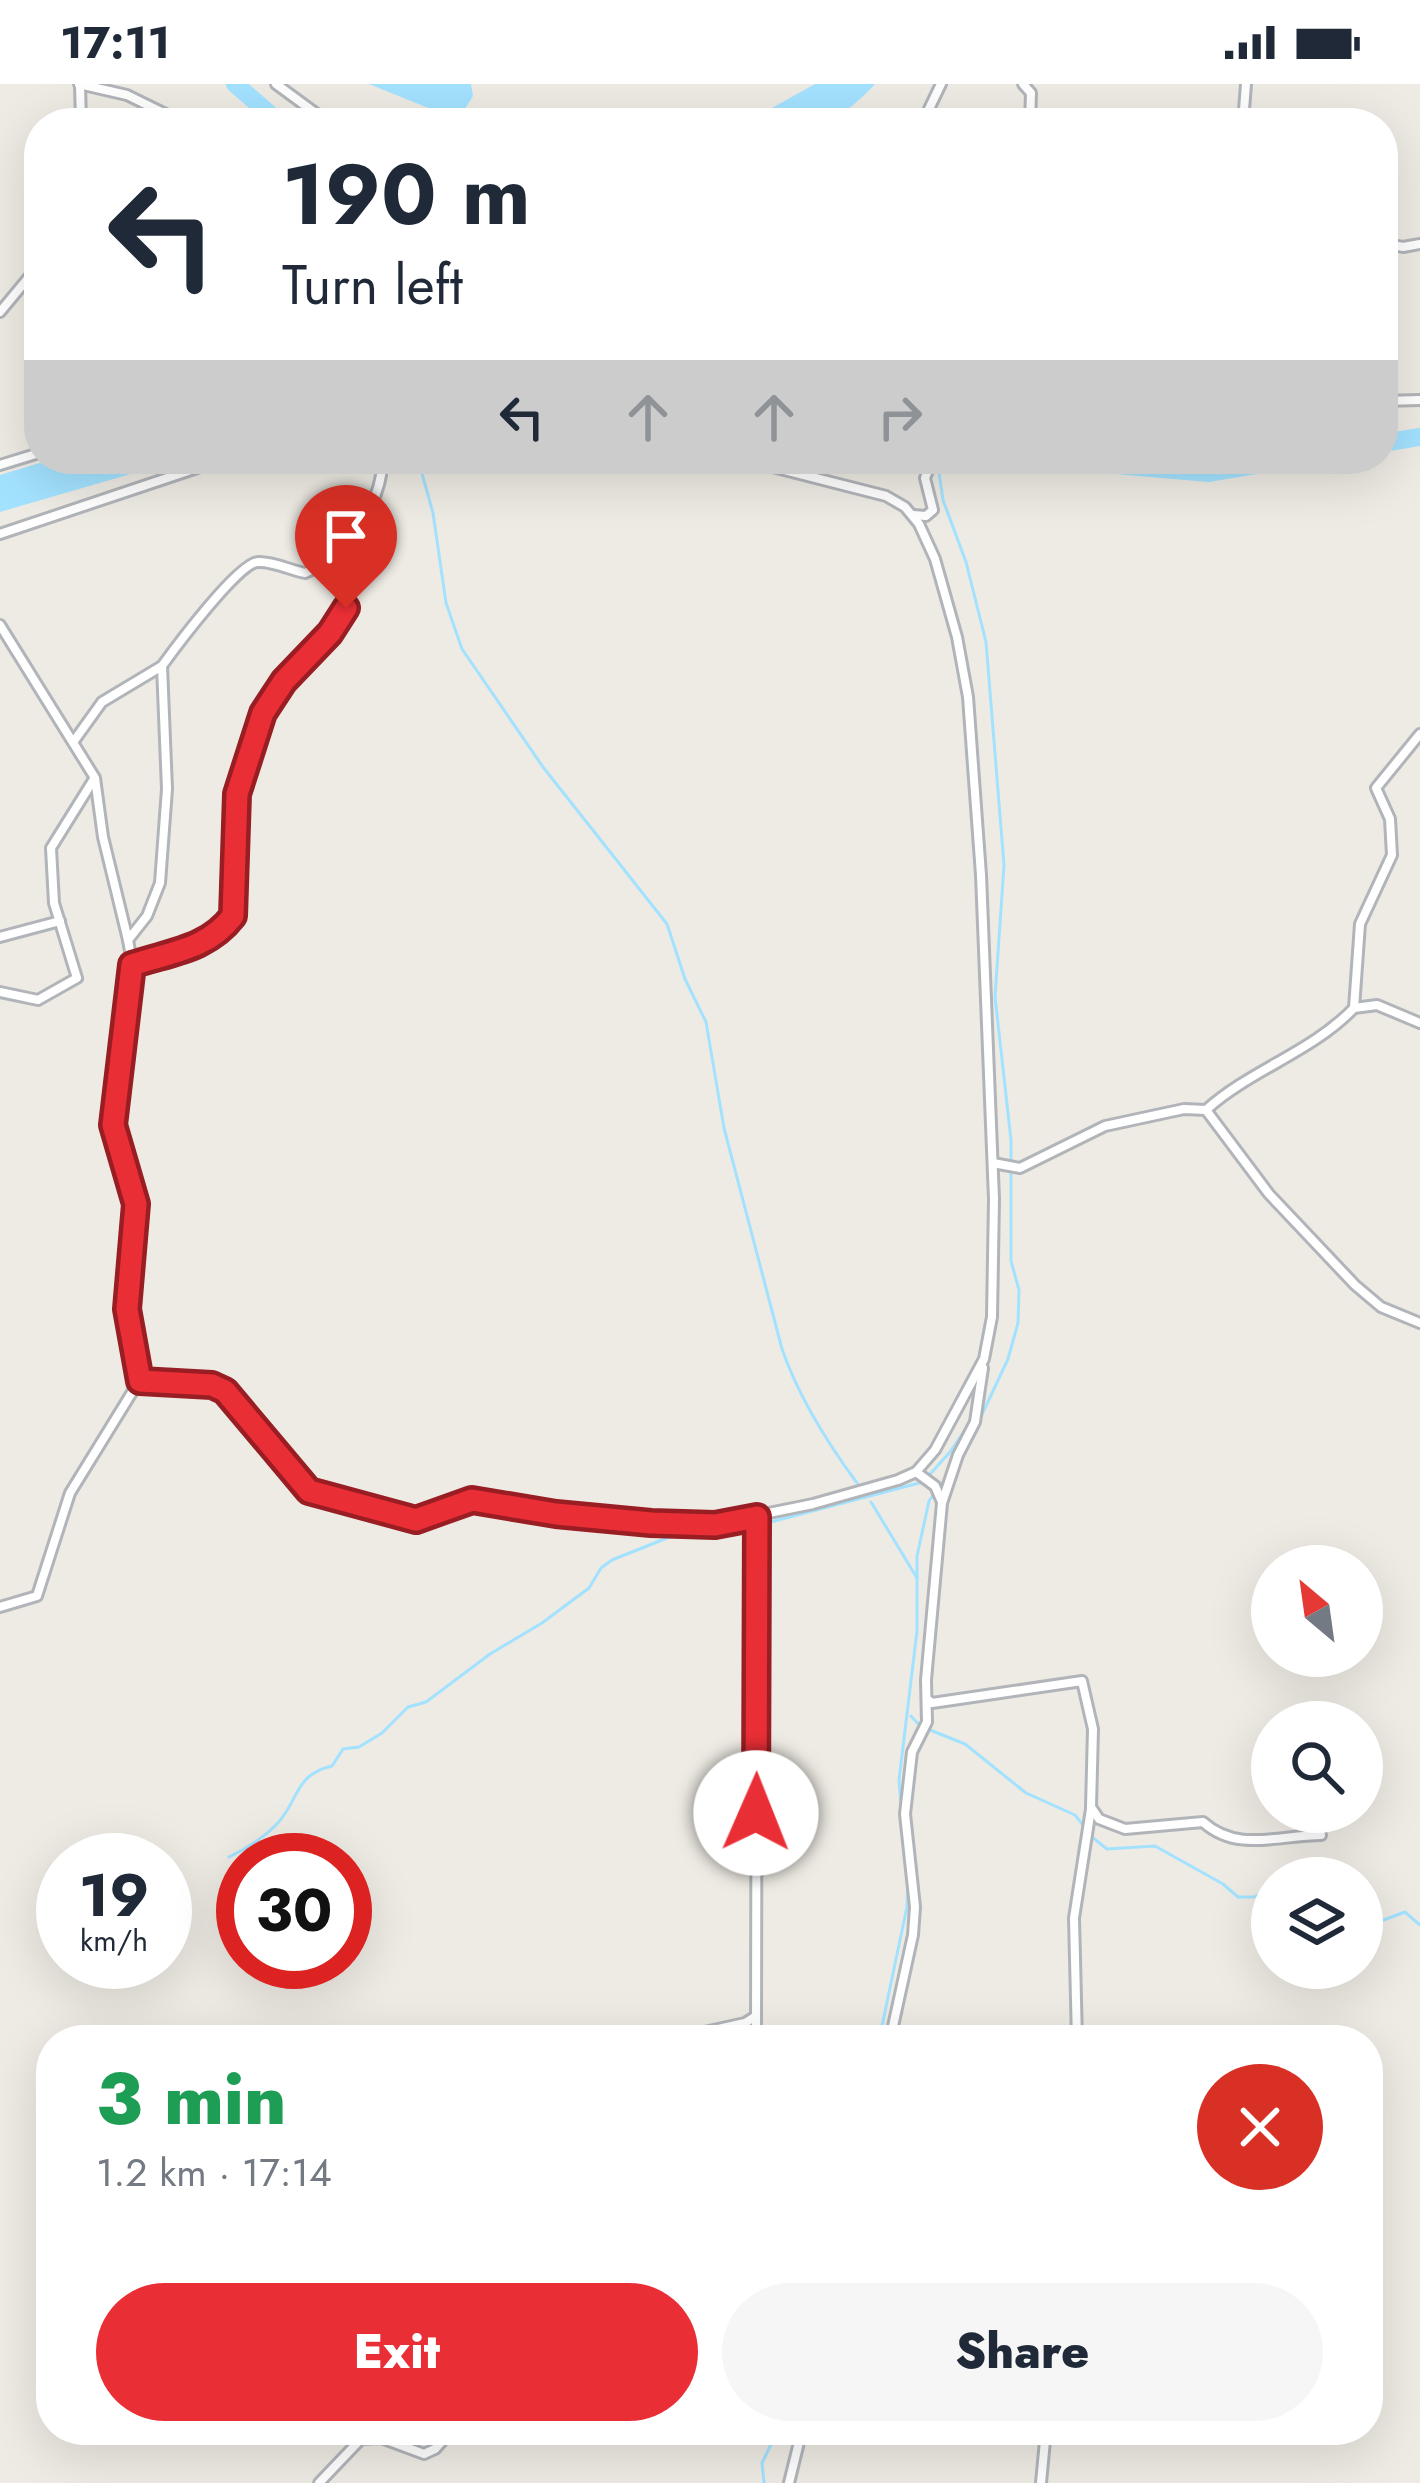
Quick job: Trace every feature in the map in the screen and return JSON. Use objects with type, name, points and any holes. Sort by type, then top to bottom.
[{"type":"street","points":[[80,84],[127,95],[153,108]]},
{"type":"street","points":[[275,84],[308,108]]},
{"type":"street","points":[[0,312],[24,283]]},
{"type":"street","points":[[0,534],[179,474]]},
{"type":"street","points":[[74,741],[101,702],[162,666],[214,599],[248,565],[256,561],[304,572],[341,551],[379,493],[381,474]]},
{"type":"street","points":[[800,474],[886,496],[913,515],[935,559],[968,697],[981,875],[993,1295],[975,1422],[958,1455],[943,1503],[926,1680],[927,1722],[912,1752],[905,1814],[916,1907],[893,2025]]},
{"type":"street","points":[[913,515],[926,516],[933,510],[927,474]]},
{"type":"street","points":[[132,965],[197,945],[214,936],[233,916],[237,794],[245,766],[271,697],[330,633],[346,608],[348,572],[341,551]]},
{"type":"street","points":[[0,625],[95,778],[103,837],[128,940],[132,965],[113,1125],[136,1204],[127,1309],[140,1381],[70,1493],[38,1596],[0,1607]]},
{"type":"street","points":[[128,940],[147,916],[160,883],[167,789],[162,666]]},
{"type":"street","points":[[1354,1008],[1360,924],[1392,855],[1390,819],[1376,788],[1420,734]]},
{"type":"street","points":[[0,992],[38,1000],[76,978],[59,921],[51,848],[95,778]]},
{"type":"street","points":[[0,937],[59,921]]},
{"type":"street","points":[[992,1162],[1020,1168],[1105,1126],[1184,1109],[1206,1110],[1327,1031],[1354,1008],[1377,1005],[1420,1023]]},
{"type":"street","points":[[1206,1110],[1269,1193],[1343,1273],[1381,1307],[1420,1323]]},
{"type":"street","points":[[140,1381],[212,1385],[225,1391],[309,1491],[416,1520],[472,1500],[556,1514],[715,1525],[855,1494],[916,1472],[935,1450],[984,1359]]},
{"type":"street","points":[[916,1472],[934,1486],[943,1503]]},
{"type":"street","points":[[756,2025],[757,1517]]},
{"type":"street","points":[[927,1699],[932,1703],[1082,1681],[1093,1729],[1091,1807],[1074,1918],[1077,2025]]},
{"type":"street","points":[[1091,1807],[1099,1819],[1125,1829],[1192,1821],[1203,1822],[1218,1836],[1239,1841],[1321,1835]]},
{"type":"street","points":[[740,2025],[756,2016]]},
{"type":"street","points":[[319,2483],[355,2445]]},
{"type":"street","points":[[400,2445],[424,2454],[439,2445]]},
{"type":"street","points":[[789,2483],[798,2445]]},
{"type":"street","points":[[1041,2483],[1045,2445]]},
{"type":"water","points":[[369,84],[471,84],[473,96],[466,108],[428,108]]},
{"type":"water","points":[[815,84],[875,84],[849,108],[772,108]]},
{"type":"water","points":[[24,468],[24,474],[130,474],[0,512],[0,475]]},
{"type":"waterway","points":[[235,84],[263,108]]},
{"type":"waterway","points":[[1398,441],[1420,437]]},
{"type":"waterway","points":[[422,474],[446,603],[462,649],[543,767],[667,924],[685,979],[706,1022],[724,1128],[782,1349],[814,1419],[857,1483]]},
{"type":"waterway","points":[[939,474],[986,642],[1004,865],[995,997],[1011,1140],[1011,1261],[1019,1290],[1018,1323],[1008,1359],[978,1423]]},
{"type":"waterway","points":[[763,1524],[923,1482],[971,1421]]},
{"type":"waterway","points":[[903,1832],[899,1780],[917,1631],[917,1556],[929,1501],[949,1473]]},
{"type":"waterway","points":[[871,1502],[917,1578]]},
{"type":"waterway","points":[[266,1833],[303,1783],[332,1766],[343,1749],[359,1747],[382,1733],[408,1707],[426,1702],[490,1654],[542,1623],[589,1588],[612,1560],[682,1532],[708,1533],[752,1524]]},
{"type":"waterway","points":[[911,1716],[920,1726],[965,1744],[1026,1793],[1075,1815],[1086,1829]]},
{"type":"waterway","points":[[1092,1837],[1107,1849],[1155,1846],[1238,1897],[1251,1897]]},
{"type":"waterway","points":[[882,2025],[907,1907],[908,1877]]},
{"type":"waterway","points":[[1383,1920],[1405,1912],[1420,1925]]},
{"type":"waterway","points":[[764,2483],[762,2463],[771,2445]]},
{"type":"route","points":[[346,608],[330,633],[271,697],[263,713],[237,794],[233,916],[214,936],[197,945],[132,965],[113,1125],[136,1204],[127,1309],[140,1381],[212,1385],[225,1391],[309,1491],[416,1520],[472,1500],[651,1523],[715,1525],[757,1517],[756,1813]]}]
